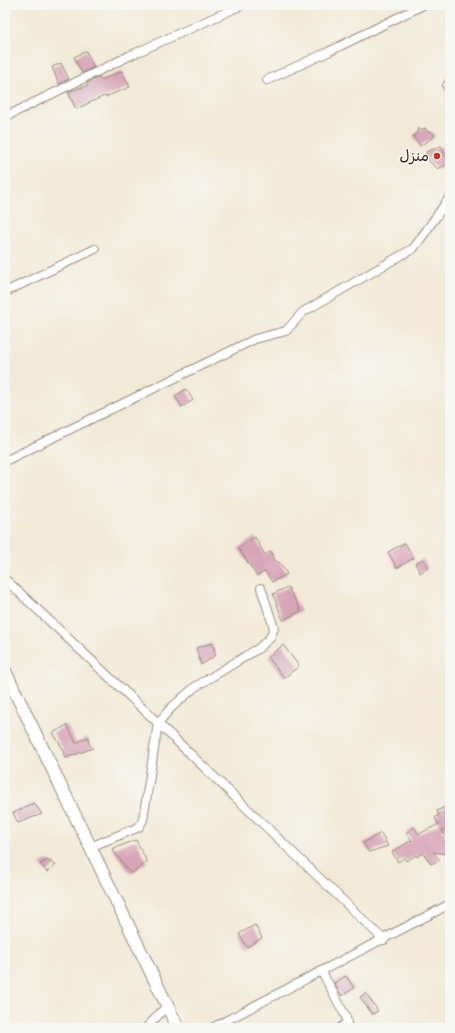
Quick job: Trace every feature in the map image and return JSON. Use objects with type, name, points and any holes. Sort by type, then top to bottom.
[{"type":"street","points":[[5,117],[129,56],[242,5]]},
{"type":"street","points":[[267,80],[423,5]]},
{"type":"street","points":[[450,81],[447,86],[450,92]]},
{"type":"street","points":[[5,461],[255,339],[286,331],[303,312],[414,248],[450,197]]},
{"type":"street","points":[[5,292],[95,249]]},
{"type":"street","points":[[5,578],[158,722],[384,940]]},
{"type":"street","points":[[90,847],[139,827],[143,820],[158,722],[195,686],[259,648],[270,638],[274,628],[261,588]]},
{"type":"street","points":[[5,671],[166,1007],[178,1028]]},
{"type":"street","points":[[212,1028],[384,940],[450,904]]},
{"type":"street","points":[[322,972],[346,1017],[347,1023],[340,1028]]},
{"type":"street","points":[[146,1028],[166,1007]]},
{"type":"building","points":[[86,51],[94,67],[82,73],[74,57]]},
{"type":"building","points":[[61,63],[69,79],[59,84],[52,67]]},
{"type":"building","points":[[122,71],[130,87],[105,97],[104,96],[76,109],[68,92],[88,85],[87,83],[99,77],[101,80]]},
{"type":"building","name":"منزل","points":[[418,128],[421,130],[425,128],[428,132],[431,131],[435,136],[420,146],[413,136],[417,133]]},
{"type":"building","name":"منزل","points":[[441,146],[449,163],[438,169],[429,161],[426,152]]},
{"type":"building","points":[[186,389],[193,400],[182,407],[175,396]]},
{"type":"building","points":[[255,537],[265,555],[271,551],[276,562],[279,562],[287,574],[272,582],[265,571],[257,576],[238,548]]},
{"type":"building","points":[[405,543],[414,558],[397,568],[388,552]]},
{"type":"building","points":[[423,559],[428,568],[420,573],[415,563]]},
{"type":"building","points":[[288,587],[301,611],[283,620],[273,594]]},
{"type":"building","points":[[212,643],[216,655],[201,665],[196,648]]},
{"type":"building","points":[[283,645],[299,666],[284,678],[268,657]]},
{"type":"building","points":[[67,725],[76,743],[88,737],[89,744],[93,748],[66,758],[63,749],[53,733]]},
{"type":"building","points":[[34,803],[42,814],[18,823],[13,813]]},
{"type":"building","points":[[450,804],[450,828],[442,830],[450,842],[450,854],[433,852],[440,860],[431,864],[423,853],[406,861],[404,858],[398,862],[392,852],[412,840],[406,833],[414,827],[419,834],[439,824],[435,818],[439,815],[437,811]]},
{"type":"building","points":[[381,833],[388,846],[369,852],[363,843]]},
{"type":"building","points":[[136,840],[147,862],[131,874],[112,849]]},
{"type":"building","points":[[47,860],[56,865],[47,872],[40,864]]},
{"type":"building","points":[[255,925],[262,938],[247,947],[239,934]]},
{"type":"building","points":[[346,976],[354,988],[342,996],[334,983]]},
{"type":"building","points":[[366,993],[378,1011],[372,1014],[360,997]]},
{"type":"place","name":"منزل","points":[[437,156]]}]
